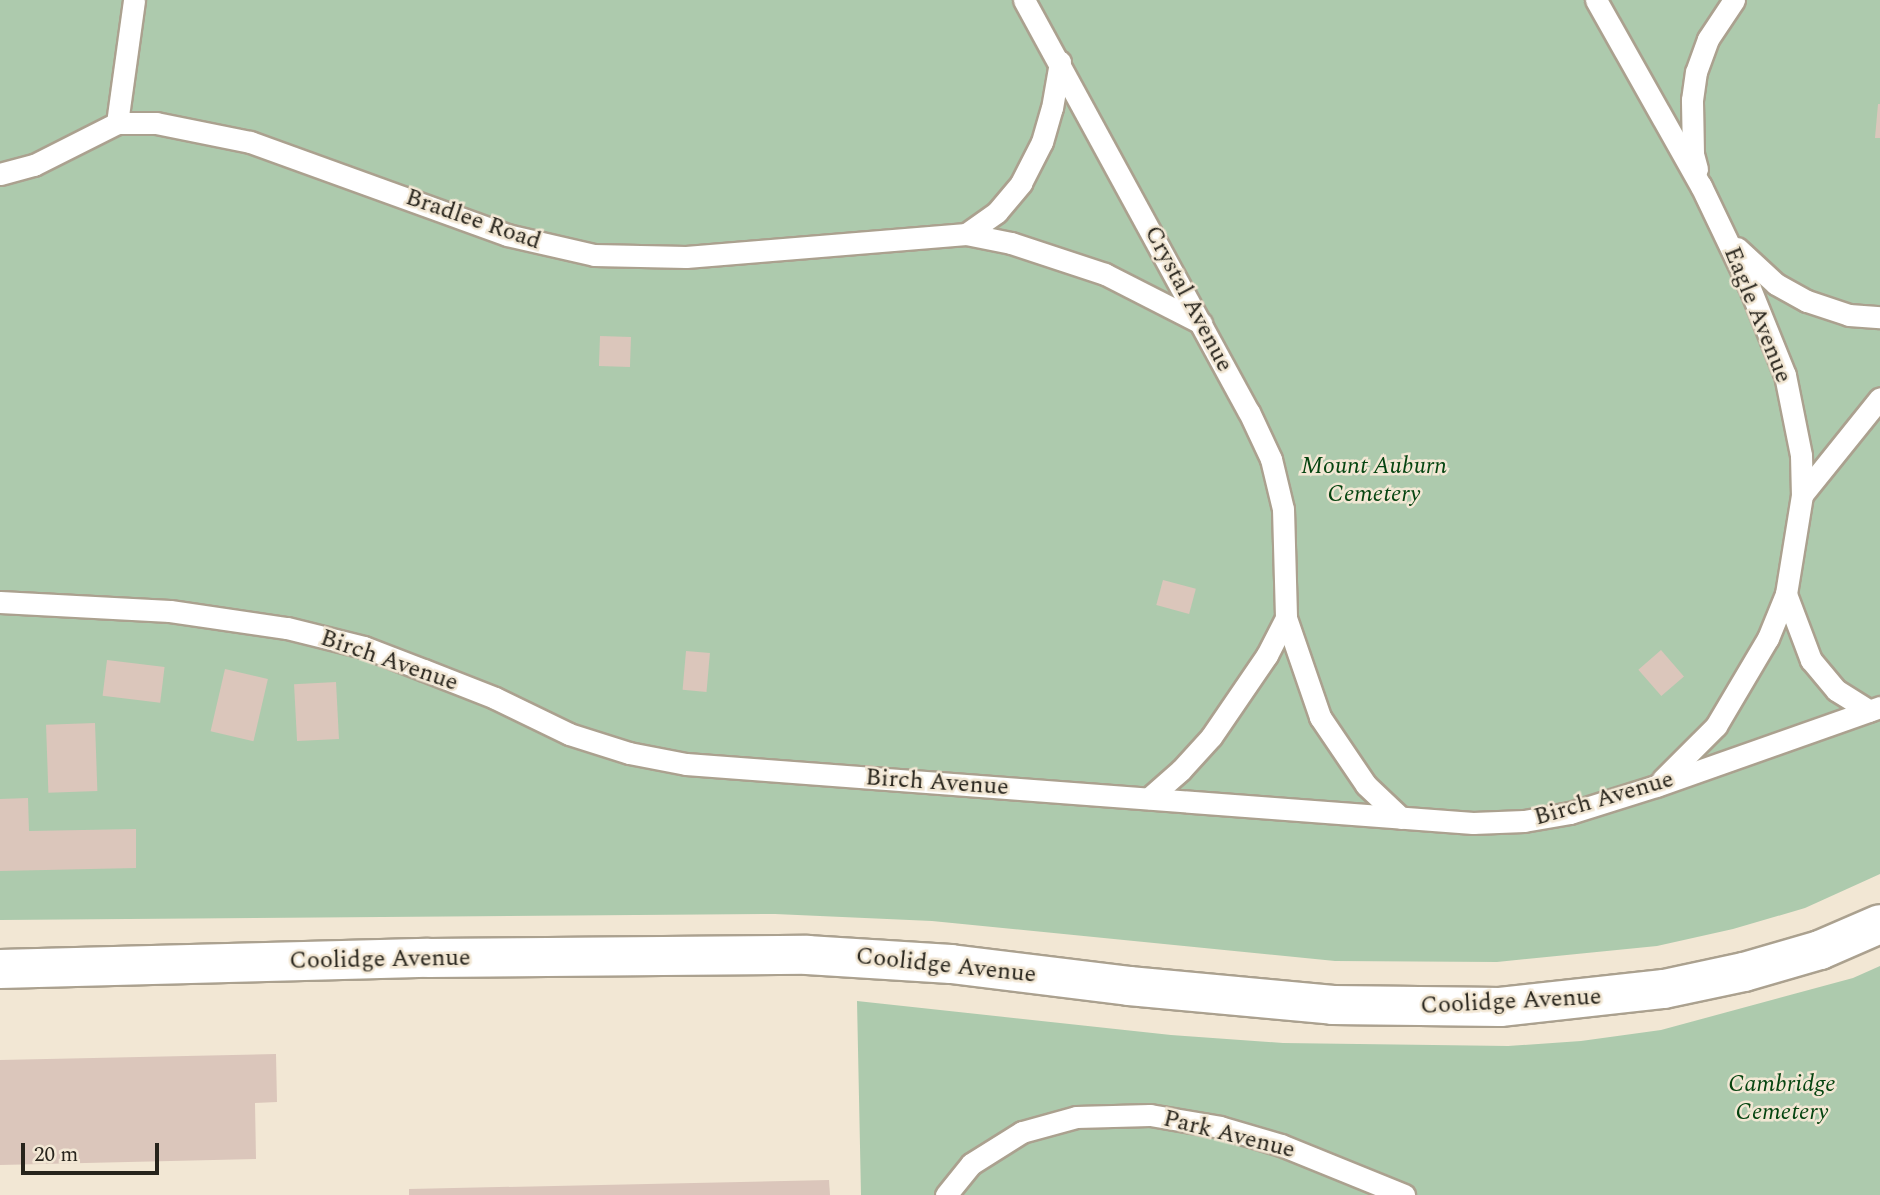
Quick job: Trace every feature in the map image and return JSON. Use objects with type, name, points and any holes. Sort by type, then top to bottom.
[{"type":"street","name":"Coolidge Avenue","points":[[0,969],[403,959],[807,955],[939,963],[1129,986],[1333,1005],[1500,1007],[1664,989],[1744,972],[1820,950],[1880,924]]},
{"type":"lane","points":[[117,123],[134,0]]},
{"type":"lane","name":"Crystal Avenue","points":[[1024,0],[1201,323],[1271,460],[1283,509],[1286,618],[1320,717],[1366,785],[1401,818]]},
{"type":"lane","name":"Eagle Avenue","points":[[1596,0],[1701,186],[1749,286],[1785,375],[1801,455],[1802,495],[1786,594],[1768,638],[1716,726],[1656,786]]},
{"type":"lane","points":[[1701,186],[1693,154],[1692,100],[1696,72],[1708,39],[1734,0]]},
{"type":"lane","points":[[966,234],[997,212],[1021,183],[1042,142],[1052,108],[1060,62]]},
{"type":"lane","name":"Bradlee Road","points":[[1,179],[117,123],[168,124],[250,142],[507,235],[594,255],[686,257],[966,234],[1011,243],[1105,274],[1201,323]]},
{"type":"lane","points":[[1717,221],[1742,256],[1776,284],[1807,301],[1849,315],[1880,317]]},
{"type":"lane","points":[[1802,495],[1880,398]]},
{"type":"lane","points":[[1786,594],[1811,660],[1836,690],[1874,709]]},
{"type":"lane","name":"Birch Avenue","points":[[0,602],[170,611],[287,628],[364,648],[412,665],[495,698],[569,734],[629,753],[686,764],[1474,823],[1524,821],[1570,813],[1656,786],[1874,709]]},
{"type":"lane","name":"Crystal Avenue","points":[[1149,798],[1181,770],[1211,737],[1266,655],[1286,618]]},
{"type":"lane","name":"Park Avenue","points":[[946,1195],[971,1164],[1022,1132],[1076,1117],[1150,1115],[1220,1127],[1281,1145],[1405,1195]]},
{"type":"green space","name":"Mount Auburn Cemetery","points":[[0,0],[1880,0],[1880,874],[1805,908],[1733,929],[1657,946],[1497,962],[1335,961],[932,921],[775,914],[0,920]]},
{"type":"green space","name":"Cambridge Cemetery","points":[[1880,966],[1880,1195],[861,1195],[857,1001],[1171,1035],[1283,1043],[1508,1046],[1581,1041],[1661,1030],[1853,978]]},
{"type":"building","points":[[1878,104],[1880,138],[1875,138]]},
{"type":"building","points":[[600,336],[631,337],[630,367],[599,366]]},
{"type":"building","points":[[1163,580],[1196,589],[1189,614],[1156,605]]},
{"type":"building","points":[[1661,650],[1684,676],[1661,696],[1638,670]]},
{"type":"building","points":[[686,651],[710,653],[707,692],[683,690]]},
{"type":"building","points":[[107,660],[165,667],[160,703],[103,696]]},
{"type":"building","points":[[225,669],[268,679],[253,741],[211,731]]},
{"type":"building","points":[[336,682],[339,739],[297,741],[294,684]]},
{"type":"building","points":[[95,723],[97,791],[48,793],[46,725]]},
{"type":"building","points":[[28,798],[29,831],[136,829],[136,868],[0,871],[0,799]]},
{"type":"building","points":[[276,1054],[277,1102],[255,1103],[256,1159],[0,1165],[0,1060]]},
{"type":"building","points":[[829,1180],[830,1195],[409,1195],[409,1189]]}]
